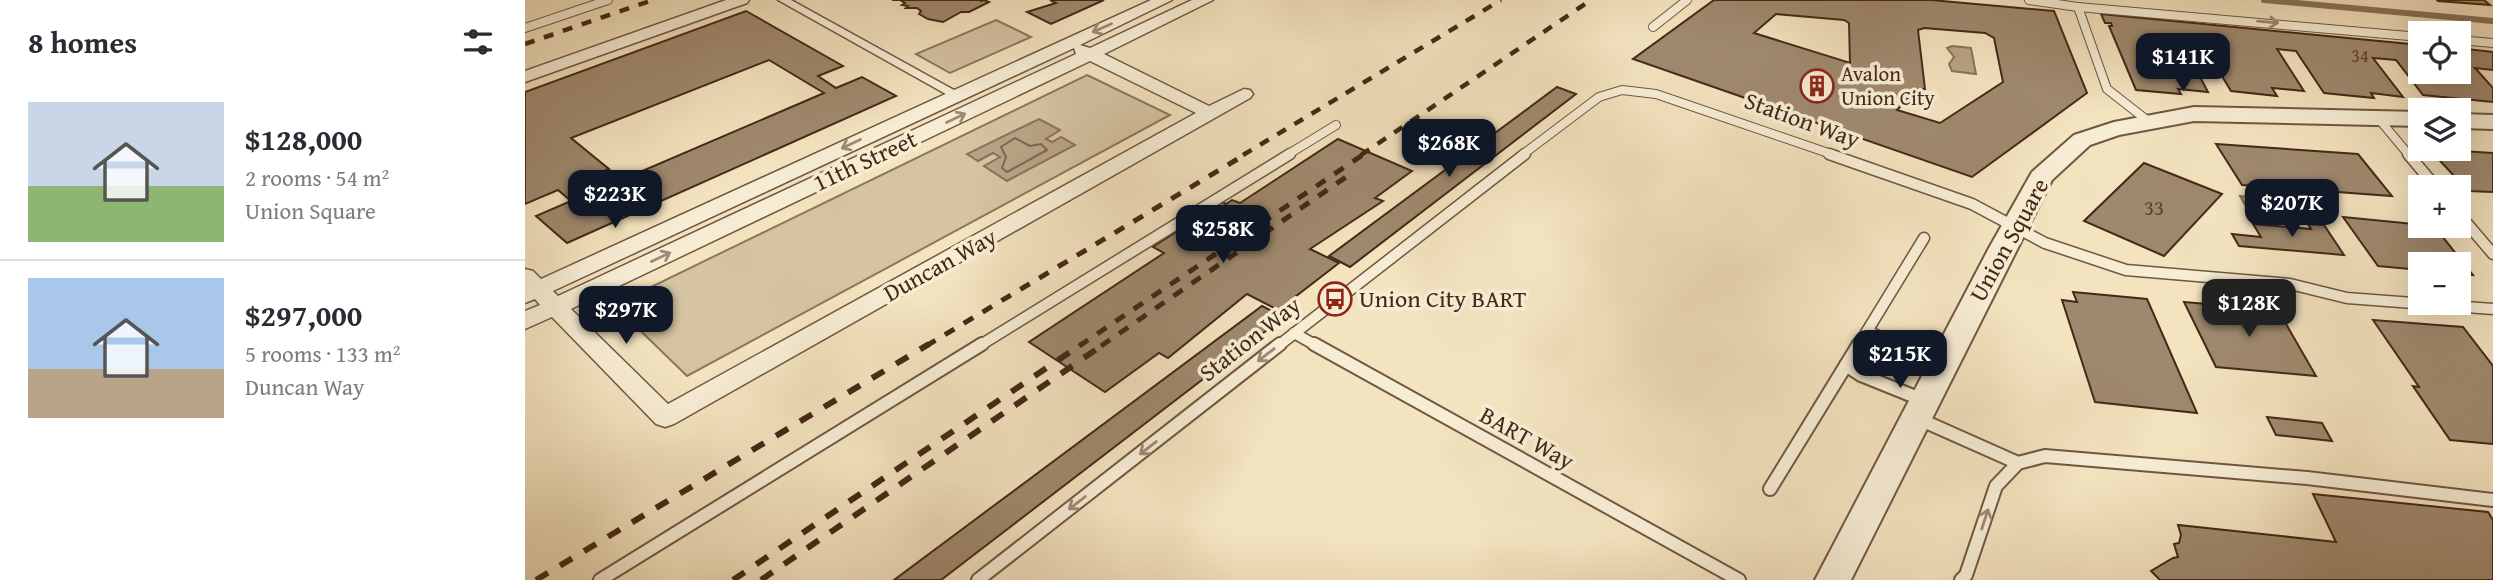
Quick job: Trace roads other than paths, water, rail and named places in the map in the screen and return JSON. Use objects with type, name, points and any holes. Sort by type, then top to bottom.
[{"type":"street","points":[[525,77],[741,0]]},
{"type":"street","points":[[783,0],[957,95]]},
{"type":"street","name":"11th Street","points":[[529,287],[1164,0]]},
{"type":"street","name":"11th Street","points":[[525,321],[1205,0]]},
{"type":"street","points":[[1067,44],[1210,113],[1244,94]]},
{"type":"street","name":"Duncan Way","points":[[555,307],[665,416],[1210,113]]},
{"type":"street","name":"Union Square","points":[[1833,580],[2014,226],[2041,177],[2059,158],[2083,140],[2148,121],[2194,114],[2244,113],[2408,119]]},
{"type":"street","points":[[2471,121],[2493,122]]},
{"type":"street","points":[[529,287],[555,307]]},
{"type":"lane","points":[[525,28],[608,0]]},
{"type":"lane","points":[[1653,27],[1687,0]]},
{"type":"lane","points":[[2029,0],[2078,7],[2408,36]]},
{"type":"lane","points":[[2078,7],[2107,89],[2148,121]]},
{"type":"lane","points":[[2471,41],[2493,43]]},
{"type":"lane","name":"Station Way","points":[[978,580],[1602,93],[1625,89],[1648,91],[1680,100],[1972,204],[2045,243],[2126,270],[2290,284],[2347,298],[2493,309]]},
{"type":"lane","points":[[2378,118],[2427,175]]},
{"type":"lane","points":[[600,580],[1336,125]]},
{"type":"lane","points":[[2471,228],[2493,254]]},
{"type":"lane","points":[[1770,489],[1924,238]]},
{"type":"lane","points":[[1867,331],[1942,363]]},
{"type":"lane","name":"BART Way","points":[[1294,333],[1739,580]]},
{"type":"lane","points":[[1846,365],[2018,463]]},
{"type":"lane","points":[[1961,580],[1966,575],[1996,486],[2018,463],[2045,456],[2307,478],[2493,500]]},
{"type":"water","points":[[1947,48],[1971,48],[1976,74],[1952,71],[1949,64],[1954,57]]},
{"type":"water","points":[[1039,119],[1060,130],[1046,139],[1052,142],[1061,137],[1075,145],[1007,181],[984,166],[1000,157],[993,153],[978,161],[967,154]]},
{"type":"water","points":[[2240,196],[2275,199],[2284,213],[2268,212],[2271,218],[2252,217]]},
{"type":"waterway","points":[[2264,0],[2493,21]]},
{"type":"railway","points":[[525,44],[653,0]]},
{"type":"railway","points":[[1243,155],[1501,0]]},
{"type":"railway","points":[[1361,155],[1591,0]]},
{"type":"railway","points":[[926,346],[1246,154]]},
{"type":"railway","points":[[1079,346],[1364,154]]},
{"type":"railway","points":[[1101,346],[1349,175]]},
{"type":"railway","points":[[536,580],[929,344]]},
{"type":"railway","points":[[733,580],[1082,344]]},
{"type":"railway","points":[[761,580],[1104,344]]},
{"type":"place","name":"Avalon Union City","points":[[1817,86]]},
{"type":"place","name":"Union City BART","points":[[1335,299]]}]
